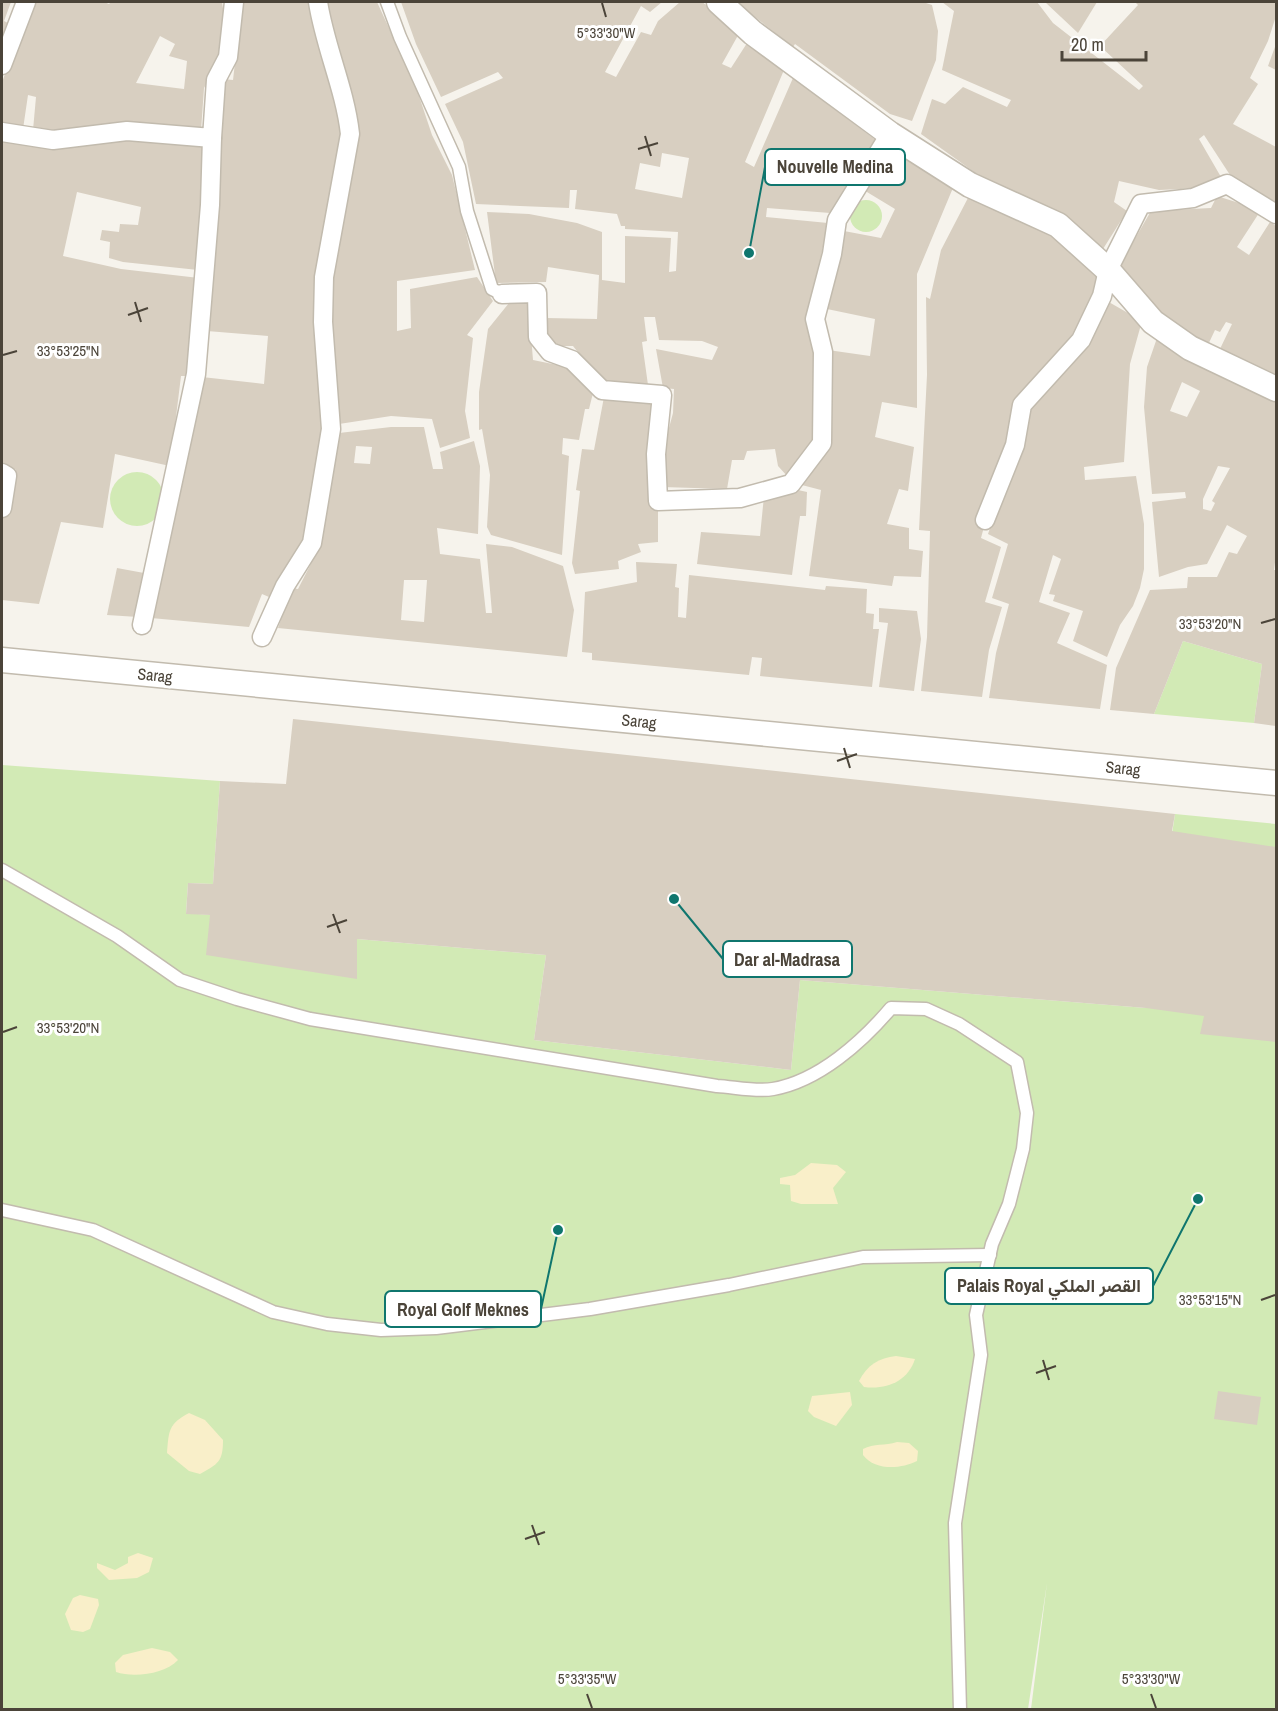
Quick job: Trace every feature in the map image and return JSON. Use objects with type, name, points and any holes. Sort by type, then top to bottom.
[{"type":"street","points":[[2,65],[26,2]]},
{"type":"street","points":[[142,625],[196,374],[210,205],[216,80],[228,57],[234,2]]},
{"type":"street","points":[[262,637],[285,586],[312,543],[331,429],[323,322],[324,277],[350,134],[348,119],[323,33],[318,2]]},
{"type":"street","points":[[720,2],[753,33],[890,134],[970,185],[1058,225],[1108,270],[1153,322],[1190,348],[1276,389]]},
{"type":"street","points":[[2,132],[52,140],[127,131],[212,138]]},
{"type":"street","points":[[502,294],[537,293],[538,337],[550,352],[572,360],[602,390],[662,395],[656,453],[658,501],[740,498],[791,484],[822,443],[823,352],[815,319],[832,254],[837,220],[890,134]]},
{"type":"street","points":[[985,520],[1015,445],[1022,405],[1081,340],[1102,296],[1108,270],[1141,204],[1193,198],[1227,184],[1276,214]]},
{"type":"street","points":[[2,473],[7,476],[2,508]]},
{"type":"street","name":"Sarag","points":[[2,660],[1276,783]]},
{"type":"lane","points":[[387,2],[400,37],[459,167],[467,211],[492,289],[502,294]]},
{"type":"lane","points":[[2,870],[117,936],[180,980],[237,999],[310,1019],[717,1086],[772,1090],[812,1077],[873,1029],[891,1008],[926,1009],[960,1024],[1017,1062],[1027,1113],[1023,1149],[1009,1204],[990,1255],[976,1315],[981,1355],[955,1523],[960,1710]]},
{"type":"lane","points":[[2,1210],[93,1230],[273,1312],[327,1324],[381,1330],[436,1328],[590,1309],[739,1283],[863,1257],[990,1255]]},
{"type":"green space","points":[[866,200],[877,205],[882,216],[877,227],[866,232],[855,227],[850,216],[855,205]]},
{"type":"green space","points":[[137,472],[147,474],[156,480],[162,489],[164,499],[162,509],[156,518],[147,524],[137,526],[127,524],[118,518],[112,509],[110,499],[112,489],[118,480],[127,474]]},
{"type":"green space","points":[[1183,641],[1262,664],[1254,723],[1154,714]]},
{"type":"green space","points":[[2,765],[220,781],[213,884],[188,883],[186,913],[210,915],[357,978],[357,939],[546,955],[534,1040],[791,1070],[800,980],[1146,1008],[1175,814],[1276,824],[1276,1709],[1031,1709],[1047,1583],[1028,1709],[2,1709]]},
{"type":"sand","points":[[811,1163],[837,1165],[846,1172],[833,1188],[838,1204],[801,1204],[791,1201],[790,1185],[780,1184],[780,1178],[795,1175]]},
{"type":"sand","points":[[896,1356],[915,1359],[912,1367],[902,1378],[888,1385],[873,1388],[864,1387],[859,1381],[874,1363]]},
{"type":"sand","points":[[850,1392],[852,1405],[836,1426],[814,1417],[808,1411],[812,1396]]},
{"type":"sand","points":[[189,1413],[205,1420],[223,1440],[222,1453],[218,1462],[200,1474],[189,1471],[167,1453],[168,1439],[173,1425]]},
{"type":"sand","points":[[897,1442],[909,1443],[918,1451],[917,1461],[904,1466],[888,1467],[874,1464],[863,1455],[863,1449],[867,1447]]},
{"type":"sand","points":[[138,1553],[153,1558],[149,1572],[137,1578],[109,1580],[97,1568],[97,1563],[115,1570],[128,1563],[128,1557]]},
{"type":"sand","points":[[80,1595],[98,1599],[99,1605],[90,1629],[83,1632],[71,1630],[65,1614],[73,1598]]},
{"type":"sand","points":[[152,1648],[170,1652],[178,1660],[165,1669],[149,1674],[131,1675],[116,1672],[115,1663],[123,1655]]},
{"type":"building","points":[[2,2],[11,2],[4,21],[8,23],[2,41]]},
{"type":"building","points":[[33,2],[104,2],[109,4],[111,2],[222,2],[226,29],[222,54],[204,88],[201,131],[33,130],[36,97],[28,95],[23,129],[2,126],[2,82]],"holes":[[[160,36],[175,44],[169,56],[187,61],[184,89],[136,83]]]},
{"type":"building","points":[[242,2],[310,2],[314,31],[343,121],[343,143],[316,277],[323,431],[304,542],[269,597],[262,594],[249,627],[151,618],[202,377],[264,384],[268,336],[207,331],[223,79],[233,80]]},
{"type":"building","points":[[326,2],[377,2],[416,87],[432,135],[452,175],[475,270],[397,281],[397,331],[411,328],[410,289],[477,277],[493,301],[467,335],[473,338],[465,411],[470,438],[440,448],[432,419],[391,416],[339,424],[327,322],[330,278],[356,137]]},
{"type":"building","points":[[401,2],[662,2],[650,12],[641,6],[605,72],[616,77],[641,32],[651,35],[658,21],[680,2],[702,2],[741,30],[722,64],[731,68],[749,40],[784,70],[745,162],[754,167],[793,78],[877,141],[830,213],[767,208],[766,217],[828,223],[808,318],[816,357],[816,442],[788,477],[778,466],[775,449],[747,451],[744,460],[732,460],[727,489],[662,487],[662,454],[673,413],[674,389],[663,388],[656,349],[712,360],[718,347],[702,341],[659,340],[655,317],[644,317],[647,341],[642,342],[648,385],[604,385],[573,346],[559,346],[546,335],[546,318],[597,319],[599,275],[548,267],[546,282],[496,283],[487,212],[529,214],[577,223],[602,232],[602,280],[625,283],[625,236],[671,238],[669,272],[676,271],[678,232],[625,229],[625,226],[621,226],[617,214],[575,209],[577,190],[570,190],[569,208],[476,204],[463,142],[445,104],[503,78],[498,72],[441,97],[416,44]],"holes":[[[662,153],[689,158],[682,198],[635,189],[640,163],[660,167]]]},
{"type":"building","points":[[736,2],[923,2],[932,5],[938,31],[936,60],[912,121],[890,114],[795,44],[793,47]]},
{"type":"building","points":[[942,2],[1037,2],[1053,23],[1139,90],[1143,86],[1100,46],[1138,5],[1135,2],[1276,2],[1276,16],[1268,41],[1250,78],[1258,84],[1233,124],[1276,147],[1276,202],[1230,175],[1204,135],[1199,139],[1221,177],[1201,187],[1159,190],[1119,181],[1114,202],[1127,211],[1103,249],[1067,220],[991,184],[921,134],[932,99],[945,104],[963,87],[1007,107],[1011,100],[942,70],[954,11]]},
{"type":"building","points":[[1045,2],[1097,2],[1078,33]]},
{"type":"building","points":[[1276,44],[1276,70],[1268,66]]},
{"type":"building","points":[[2,137],[124,138],[207,142],[198,270],[123,262],[109,258],[110,242],[100,240],[102,230],[119,232],[120,224],[138,225],[141,207],[77,192],[63,256],[121,269],[199,278],[190,376],[181,376],[170,466],[115,454],[103,528],[61,522],[39,604],[2,600],[2,522],[16,470],[2,462]]},
{"type":"building","points":[[892,146],[955,183],[917,274],[917,408],[882,402],[875,437],[914,447],[908,491],[899,489],[887,524],[909,528],[909,549],[923,551],[921,577],[894,576],[892,586],[809,576],[821,490],[798,484],[827,445],[828,350],[870,356],[875,319],[827,309],[844,231],[881,238],[895,209],[862,189]]},
{"type":"building","points":[[969,196],[1054,234],[1101,276],[1083,319],[1045,374],[1018,400],[981,538],[1001,547],[985,602],[1002,607],[989,650],[982,697],[921,691],[927,637],[930,531],[919,530],[927,375],[926,297],[930,299],[941,250]]},
{"type":"building","points":[[1217,196],[1261,210],[1237,247],[1249,255],[1270,222],[1276,226],[1276,376],[1219,351],[1232,324],[1226,322],[1220,332],[1215,330],[1207,347],[1188,337],[1149,303],[1118,268],[1151,211],[1211,208]]},
{"type":"building","points":[[528,299],[533,360],[572,368],[594,389],[589,409],[585,409],[579,440],[563,438],[562,454],[569,456],[562,555],[491,535],[487,527],[490,475],[482,429],[479,430],[479,392],[488,329],[509,303]]},
{"type":"building","points":[[1107,301],[1142,321],[1130,364],[1124,462],[1084,467],[1085,480],[1136,476],[1144,524],[1144,569],[1140,588],[1133,606],[1120,625],[1107,657],[1073,641],[1083,611],[1053,601],[1055,595],[1049,594],[1061,559],[1053,555],[1039,602],[1070,613],[1057,643],[1107,665],[1100,709],[989,698],[996,653],[1009,604],[992,598],[1008,544],[988,534],[1000,499],[1024,446],[1021,444],[1026,412],[1082,347],[1086,349]]},
{"type":"building","points":[[1157,338],[1276,398],[1276,555],[1274,570],[1276,570],[1276,726],[1254,723],[1262,664],[1183,641],[1154,714],[1110,710],[1116,668],[1150,590],[1187,588],[1188,577],[1217,577],[1229,552],[1237,554],[1247,536],[1227,525],[1207,564],[1188,567],[1159,577],[1152,502],[1186,498],[1185,492],[1152,494],[1144,407],[1147,367]],"holes":[[[1182,382],[1200,391],[1187,417],[1170,411]],[[1218,466],[1230,468],[1212,501],[1215,503],[1211,511],[1203,509],[1203,499]]]},
{"type":"building","points":[[604,397],[654,402],[649,450],[652,507],[658,508],[658,542],[638,544],[641,552],[618,561],[619,569],[575,574],[572,563],[580,491],[576,490],[582,449],[594,450]]},
{"type":"building","points":[[391,427],[424,427],[433,469],[443,469],[440,452],[474,441],[480,466],[478,534],[437,528],[440,554],[480,559],[486,613],[492,613],[486,544],[512,547],[563,566],[574,610],[567,657],[278,628],[292,588],[298,589],[320,546],[339,433]],"holes":[[[356,446],[372,447],[370,464],[354,463]],[[404,580],[427,580],[424,622],[401,620]]]},
{"type":"building","points":[[798,490],[807,492],[806,516],[800,516],[792,575],[697,564],[701,532],[760,536],[764,496]]},
{"type":"building","points":[[636,562],[677,564],[675,587],[679,588],[678,617],[686,618],[689,575],[825,590],[826,586],[867,589],[866,613],[874,614],[873,629],[879,629],[872,687],[760,676],[762,658],[752,657],[749,675],[592,660],[592,653],[582,652],[585,592],[637,582]]},
{"type":"building","points":[[117,568],[144,573],[138,617],[107,615]]},
{"type":"building","points":[[879,608],[917,611],[921,639],[914,691],[879,687],[888,623],[879,622]]},
{"type":"building","points":[[293,719],[1175,814],[1172,831],[1276,847],[1276,1042],[1200,1034],[1204,1016],[1146,1008],[800,980],[791,1070],[534,1040],[546,955],[357,939],[357,979],[206,955],[210,915],[186,914],[188,883],[213,884],[220,781],[286,784]]},
{"type":"building","points":[[1218,1391],[1261,1397],[1257,1425],[1214,1419]]},
{"type":"place","name":"Nouvelle Medina","points":[[749,253]]},
{"type":"place","name":"Dar al-Madrasa","points":[[674,899]]},
{"type":"place","name":"Palais Royal القصر الملكي","points":[[1198,1199]]},
{"type":"place","name":"Royal Golf Meknes","points":[[558,1230]]}]
